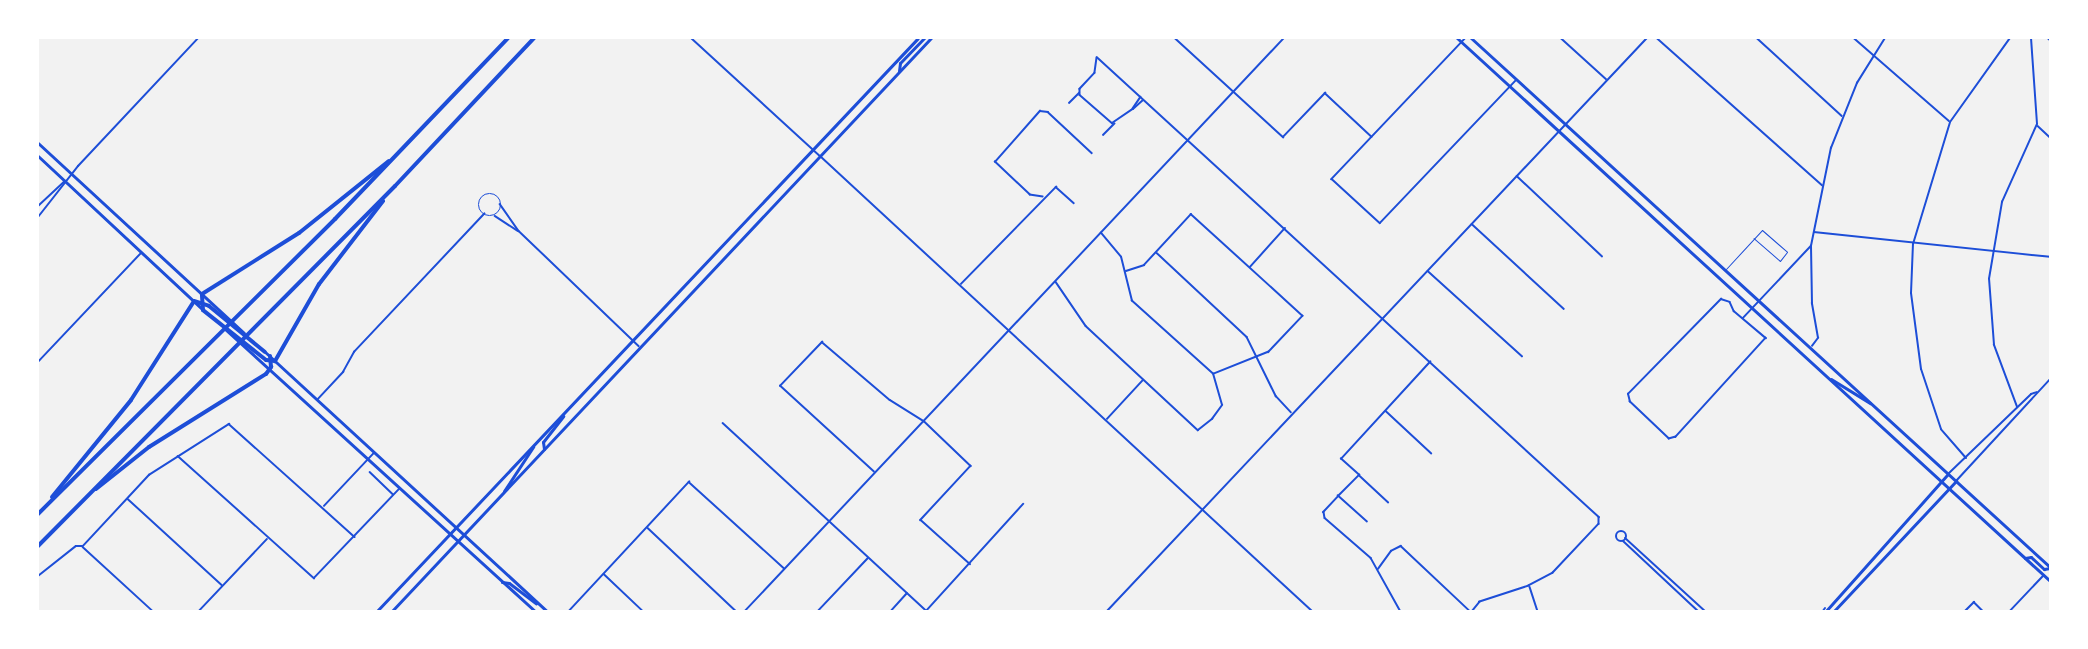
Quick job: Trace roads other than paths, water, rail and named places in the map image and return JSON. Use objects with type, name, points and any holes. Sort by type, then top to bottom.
[{"type":"highway","points":[[38,514],[395,158],[508,38]]},
{"type":"highway","points":[[38,546],[81,500],[395,186],[534,38]]},
{"type":"highway","points":[[216,314],[203,309],[202,294],[299,233],[395,158]]},
{"type":"highway","points":[[81,500],[149,447],[270,370],[318,284],[395,186]]},
{"type":"highway","points":[[38,514],[131,400],[194,302],[201,302],[255,349],[273,361]]},
{"type":"highway","points":[[255,349],[265,352]]},
{"type":"highway","points":[[270,356],[273,361]]},
{"type":"main road","points":[[38,206],[65,181],[198,38]]},
{"type":"main road","points":[[690,38],[1011,329],[1313,612]]},
{"type":"main road","points":[[376,612],[918,38]]},
{"type":"main road","points":[[899,72],[900,63],[924,38]]},
{"type":"main road","points":[[391,612],[931,38]]},
{"type":"main road","points":[[1457,38],[2050,581]]},
{"type":"main road","points":[[1468,38],[1517,80],[2050,568]]},
{"type":"main road","points":[[1106,612],[1291,412],[1647,38]]},
{"type":"main road","points":[[1966,458],[1941,429],[1921,369],[1911,293],[1913,244],[1950,122],[2010,38]]},
{"type":"main road","points":[[38,143],[202,294],[216,314],[255,349],[270,370],[536,612]]},
{"type":"main road","points":[[38,156],[203,309]]},
{"type":"main road","points":[[38,217],[64,188],[65,181]]},
{"type":"main road","points":[[265,352],[270,356]]},
{"type":"main road","points":[[273,361],[548,612]]},
{"type":"main road","points":[[1830,379],[1838,380],[1861,401],[1871,404]]},
{"type":"main road","points":[[1833,612],[2050,379]]},
{"type":"main road","points":[[1824,610],[1948,474],[2018,407],[2037,392]]},
{"type":"main road","points":[[544,449],[544,441],[562,421],[563,414]]},
{"type":"main road","points":[[498,500],[532,454],[533,446]]},
{"type":"main road","points":[[1699,612],[1624,539],[1706,612]]},
{"type":"main road","points":[[2025,558],[2031,557],[2044,569],[2050,568]]},
{"type":"main road","points":[[2044,575],[2050,575]]},
{"type":"main road","points":[[502,582],[509,583],[540,604]]},
{"type":"street","points":[[1175,38],[1283,137],[1325,93],[1372,137]]},
{"type":"street","points":[[744,612],[1284,38]]},
{"type":"street","points":[[1468,38],[1332,179],[1380,223],[1517,80]]},
{"type":"street","points":[[1561,38],[1606,79]]},
{"type":"street","points":[[1657,38],[1822,185]]},
{"type":"street","points":[[1757,38],[1842,116]]},
{"type":"street","points":[[1854,38],[1950,122]]},
{"type":"street","points":[[1810,348],[1818,338],[1812,304],[1812,246],[1822,185],[1842,116],[1873,55],[1885,38]]},
{"type":"street","points":[[2018,407],[1992,335],[1990,252],[2007,186],[2037,124],[2031,38]]},
{"type":"street","points":[[1069,104],[1095,73],[1097,57],[1599,520],[1553,573],[1529,586],[1480,602],[1472,612],[1401,546],[1391,550],[1378,570]]},
{"type":"street","points":[[1079,93],[1114,123]]},
{"type":"street","points":[[1103,135],[1143,98]]},
{"type":"street","points":[[1043,197],[1030,195],[995,162],[1040,111],[1048,112],[1092,153]]},
{"type":"street","points":[[2037,124],[2050,137]]},
{"type":"street","points":[[1516,175],[1602,256]]},
{"type":"street","points":[[961,284],[1043,197],[1056,187],[1074,203]]},
{"type":"street","points":[[484,214],[479,204],[484,196],[493,195],[519,231],[640,346]]},
{"type":"street","points":[[493,215],[500,204]]},
{"type":"street","points":[[484,214],[493,215],[519,231]]},
{"type":"street","points":[[317,400],[343,372],[354,352],[484,214]]},
{"type":"street","points":[[1125,271],[1144,265],[1191,214],[1303,316],[1276,347],[1258,357],[1213,374]]},
{"type":"street","points":[[1472,224],[1564,309]]},
{"type":"street","points":[[1249,268],[1285,228]]},
{"type":"street","points":[[1055,281],[1086,326],[1198,430],[1222,405],[1213,374],[1132,301],[1121,257],[1100,232]]},
{"type":"street","points":[[1814,232],[2050,257]]},
{"type":"street","points":[[1743,319],[1812,246]]},
{"type":"street","points":[[38,362],[141,252]]},
{"type":"street","points":[[1156,252],[1247,338],[1276,396],[1291,412]]},
{"type":"street","points":[[1427,271],[1522,356]]},
{"type":"street","points":[[1722,299],[1730,302],[1743,319],[1766,338],[1676,437],[1669,439],[1630,402],[1628,394],[1713,304],[1722,299]]},
{"type":"street","points":[[874,473],[780,386],[822,342],[890,400],[924,421],[971,466],[921,520],[970,564]]},
{"type":"street","points":[[1388,502],[1341,459],[1430,362]]},
{"type":"street","points":[[1107,419],[1144,380]]},
{"type":"street","points":[[1385,410],[1431,453]]},
{"type":"street","points":[[723,423],[927,611],[1023,504]]},
{"type":"street","points":[[83,546],[149,475],[229,424],[355,537]]},
{"type":"street","points":[[323,508],[374,452]]},
{"type":"street","points":[[178,455],[314,578],[400,488]]},
{"type":"street","points":[[370,472],[394,494]]},
{"type":"street","points":[[1359,475],[1323,512],[1378,570],[1401,612]]},
{"type":"street","points":[[568,612],[689,482],[785,569]]},
{"type":"street","points":[[1338,496],[1367,522]]},
{"type":"street","points":[[127,498],[222,585]]},
{"type":"street","points":[[647,528],[737,612]]},
{"type":"street","points":[[198,612],[268,538]]},
{"type":"street","points":[[38,576],[76,546],[83,546],[154,612]]},
{"type":"street","points":[[817,612],[868,557]]},
{"type":"street","points":[[603,574],[644,612]]},
{"type":"street","points":[[2009,612],[2044,575]]},
{"type":"street","points":[[1529,586],[1538,612]]},
{"type":"street","points":[[890,612],[907,593]]},
{"type":"street","points":[[1964,612],[1974,602],[1984,612]]},
{"type":"lane","points":[[1725,270],[1754,238],[1765,231],[1787,252],[1780,261],[1754,238]]}]
